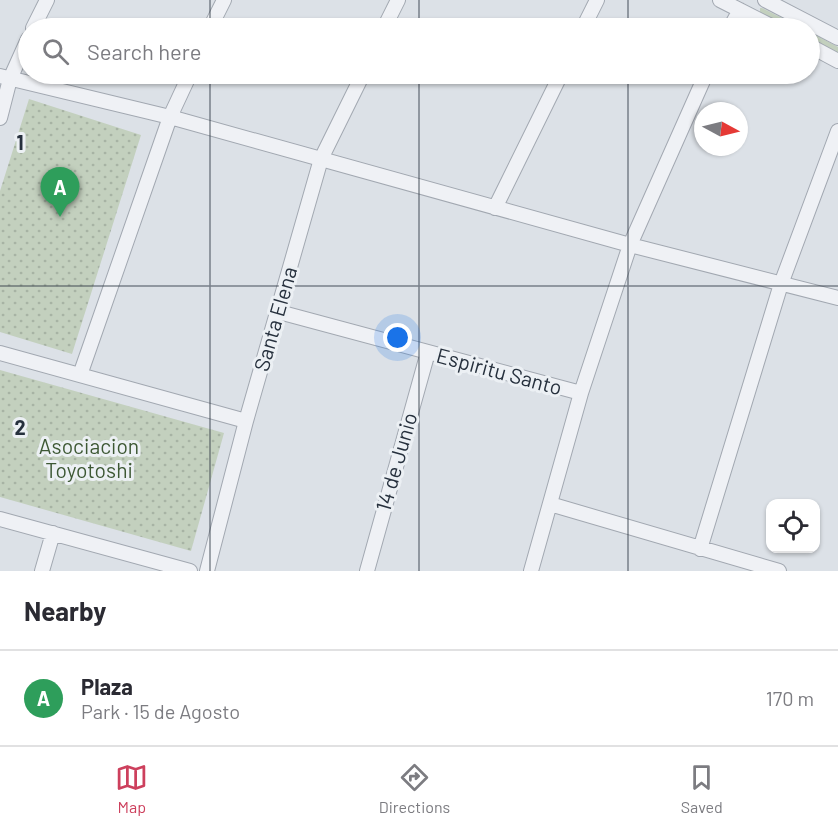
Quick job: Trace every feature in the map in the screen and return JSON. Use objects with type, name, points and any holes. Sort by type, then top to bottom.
[{"type":"street","points":[[38,18],[46,0]]},
{"type":"street","points":[[215,18],[224,0]]},
{"type":"street","points":[[389,18],[398,0]]},
{"type":"street","points":[[588,18],[597,0]]},
{"type":"street","points":[[720,0],[756,18]]},
{"type":"street","points":[[765,0],[800,18]]},
{"type":"street","points":[[736,18],[740,10]]},
{"type":"street","points":[[820,29],[838,38]]},
{"type":"street","points":[[820,51],[838,61]]},
{"type":"street","points":[[0,118],[5,78],[18,56]]},
{"type":"street","points":[[30,84],[170,117],[630,245],[838,298]]},
{"type":"street","points":[[80,375],[170,117],[185,84]]},
{"type":"street","name":"Santa Elena","points":[[207,571],[246,421],[321,159],[358,84]]},
{"type":"street","points":[[495,207],[556,84]]},
{"type":"street","points":[[531,571],[581,393],[630,245],[702,84]]},
{"type":"street","points":[[700,549],[781,284],[838,131]]},
{"type":"street","name":"Espiritu Santo","points":[[279,312],[581,393]]},
{"type":"street","name":"14 de Junio","points":[[367,571],[428,352]]},
{"type":"street","points":[[0,353],[246,421]]},
{"type":"street","points":[[550,504],[779,571]]},
{"type":"street","points":[[0,519],[190,571]]},
{"type":"street","points":[[42,571],[53,533]]},
{"type":"green space","points":[[760,8],[762,8],[782,18],[770,18],[760,13]]},
{"type":"green space","points":[[820,37],[838,47],[838,53],[820,43]]},
{"type":"green space","points":[[29,99],[141,135],[72,354],[0,332],[0,191]]},
{"type":"green space","name":"Asociacion Toyotoshi","points":[[0,370],[224,433],[191,551],[0,497]]},
{"type":"place","name":"Plaza","points":[[60,217]]}]
